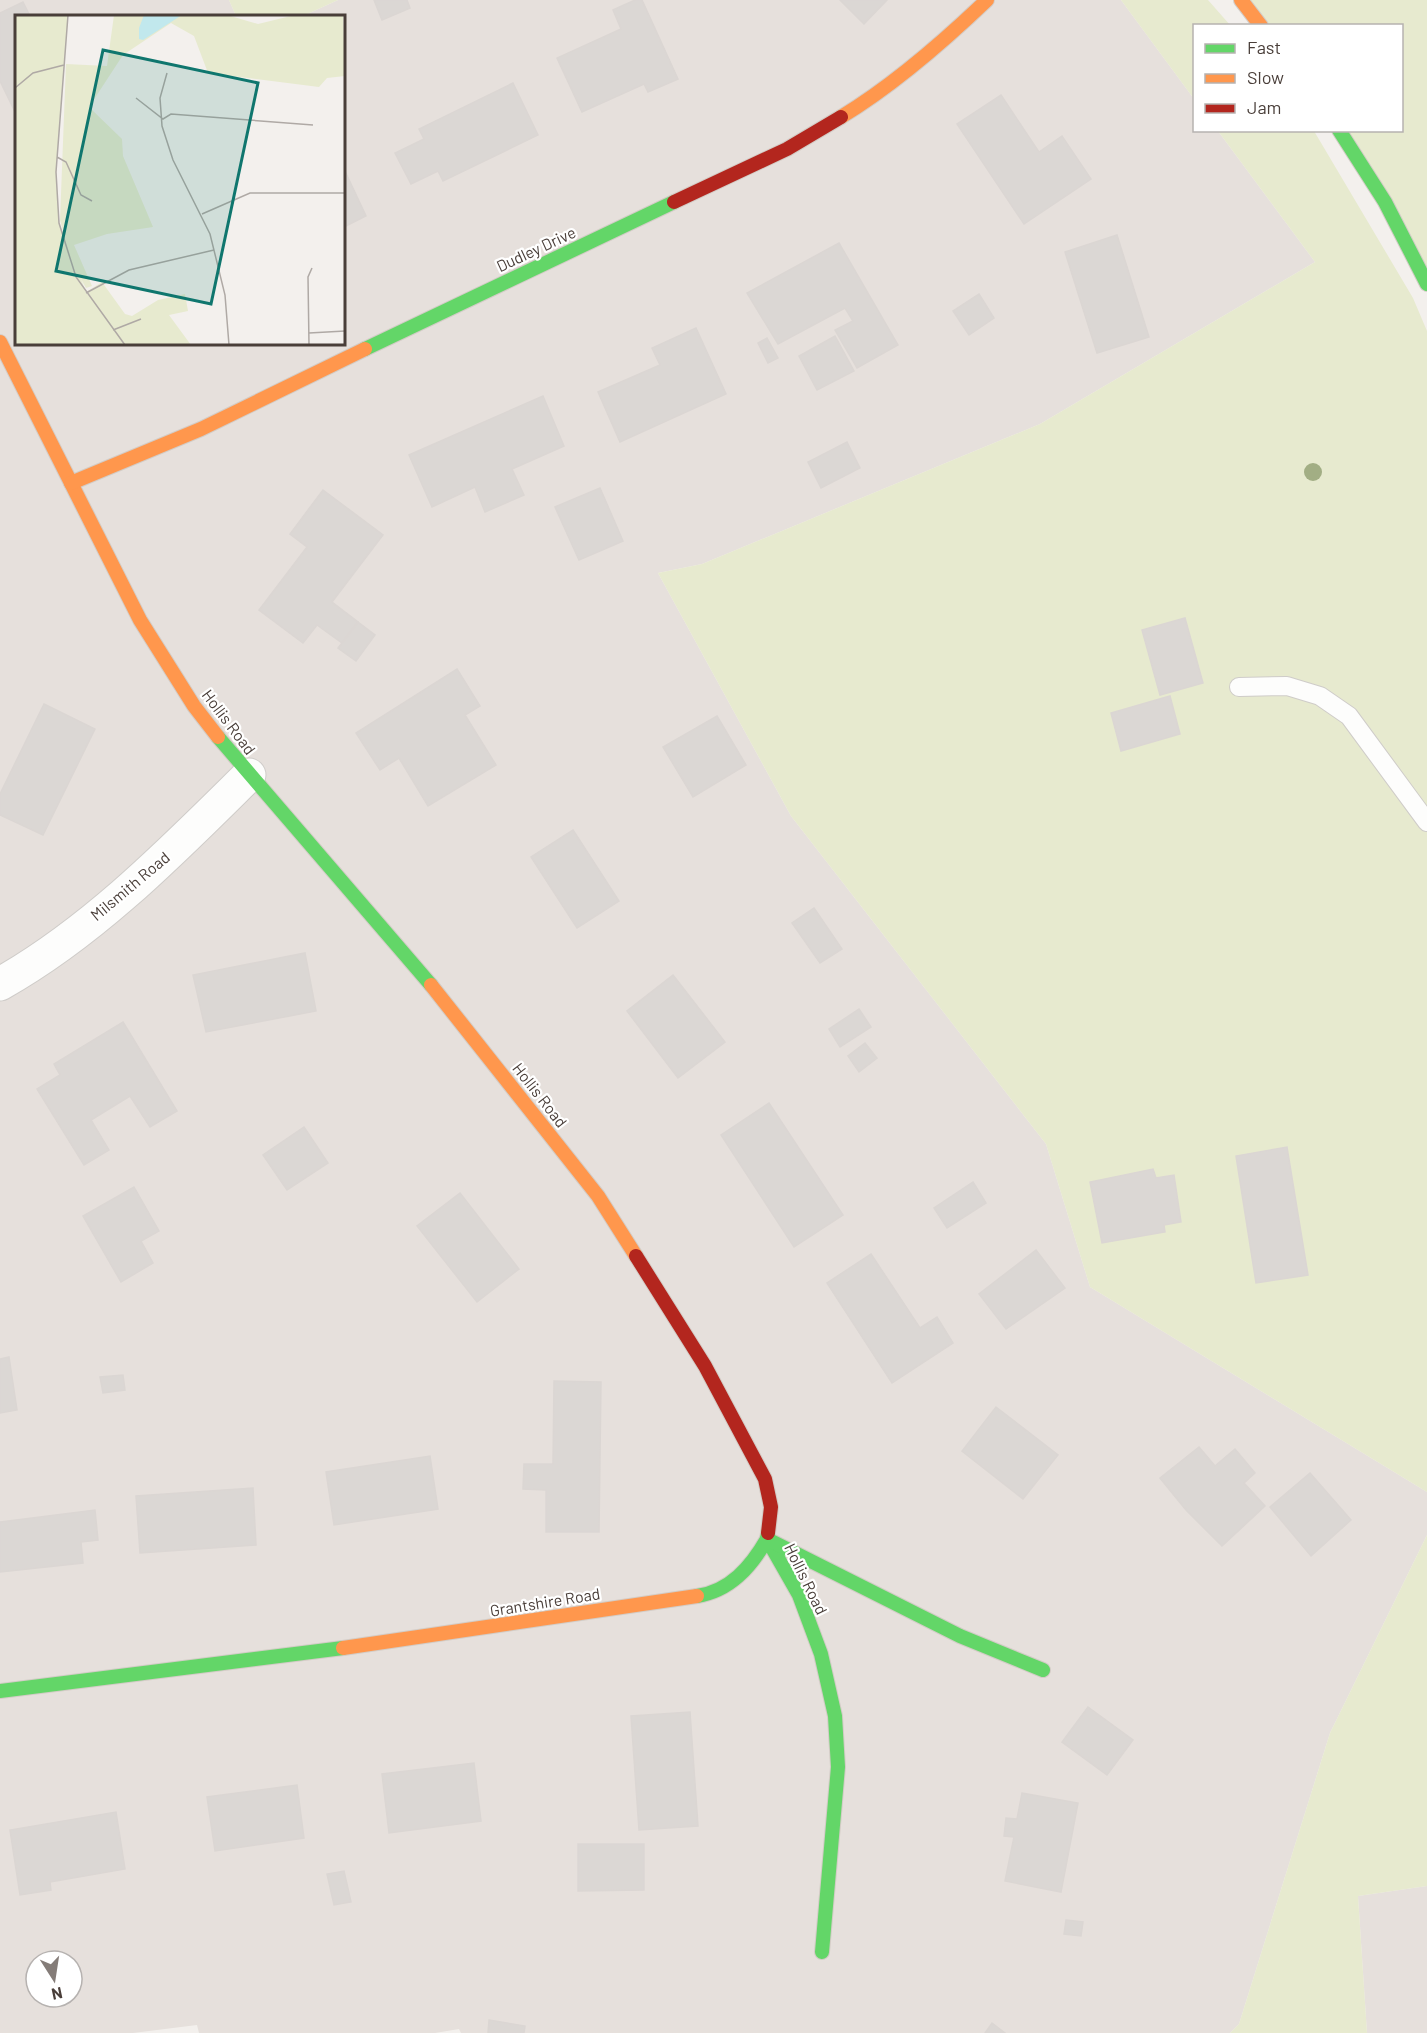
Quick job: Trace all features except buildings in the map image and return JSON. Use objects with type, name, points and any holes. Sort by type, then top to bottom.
[{"type":"street","name":"Dudley Drive","points":[[71,483],[201,429],[475,295],[787,149],[864,103],[950,36],[987,0]]},
{"type":"street","points":[[1241,0],[1260,24]]},
{"type":"street","points":[[1340,132],[1385,202],[1427,284]]},
{"type":"street","name":"Hollis Road","points":[[0,342],[140,620],[195,706],[249,775],[442,998],[598,1196],[705,1366],[765,1479],[771,1507],[767,1539],[799,1595],[821,1654],[835,1716],[838,1767],[822,1952]]},
{"type":"street","name":"Milsmith Road","points":[[0,984],[78,931],[167,856],[249,775]]},
{"type":"street","points":[[767,1539],[960,1636],[1043,1670]]},
{"type":"street","name":"Grantshire Road","points":[[0,1691],[443,1635],[708,1594],[735,1582],[756,1562],[767,1539]]},
{"type":"lane","points":[[1239,687],[1287,686],[1320,696],[1349,716],[1427,822]]},
{"type":"shaded area","points":[[0,0],[229,0],[236,15],[15,15],[15,345],[345,345],[345,15],[305,15],[338,0],[1121,0],[1193,98],[1193,132],[1219,132],[1315,262],[1040,424],[702,564],[658,573],[791,816],[1046,1144],[1090,1287],[1427,1492],[1427,1535],[1330,1733],[1239,2024],[1230,2033],[461,2033],[459,2029],[435,2033],[199,2033],[197,2025],[133,2033],[0,2033]]},
{"type":"shaded area","points":[[1427,1886],[1427,2033],[1367,2033],[1358,1896]]},
{"type":"green space","points":[[229,0],[338,0],[305,15],[236,15]]},
{"type":"green space","points":[[1121,0],[1208,0],[1229,24],[1193,24],[1193,98]]},
{"type":"green space","points":[[1241,0],[1427,0],[1427,284],[1340,132],[1403,132],[1403,24],[1260,24]]},
{"type":"green space","points":[[1219,132],[1315,132],[1413,298],[1427,331],[1427,1492],[1090,1287],[1046,1144],[791,816],[658,573],[702,564],[1040,424],[1315,262]]},
{"type":"green space","points":[[1427,1535],[1427,1886],[1358,1896],[1367,2033],[1230,2033],[1239,2024],[1330,1733]]},
{"type":"traffic: fast","points":[[1340,132],[1385,202],[1427,284]]},
{"type":"traffic: fast","points":[[365,349],[674,202]]},
{"type":"traffic: fast","points":[[218,737],[431,985]]},
{"type":"traffic: fast","points":[[768,1533],[767,1539],[799,1595],[821,1654],[835,1716],[838,1767],[822,1952]]},
{"type":"traffic: fast","points":[[697,1596],[720,1589],[738,1576],[747,1568],[767,1539],[960,1636],[1043,1670]]},
{"type":"traffic: fast","points":[[0,1691],[343,1648]]},
{"type":"traffic: slow","points":[[841,117],[861,105],[917,63],[987,0]]},
{"type":"traffic: slow","points":[[1241,0],[1259,24]]},
{"type":"traffic: slow","points":[[0,342],[140,620],[194,706],[218,737]]},
{"type":"traffic: slow","points":[[71,483],[201,429],[365,349]]},
{"type":"traffic: slow","points":[[431,985],[598,1196],[636,1256]]},
{"type":"traffic: slow","points":[[343,1648],[697,1596]]},
{"type":"traffic: jam","points":[[674,202],[787,149],[841,117]]},
{"type":"traffic: jam","points":[[636,1256],[705,1366],[765,1479],[771,1507],[768,1533]]}]
